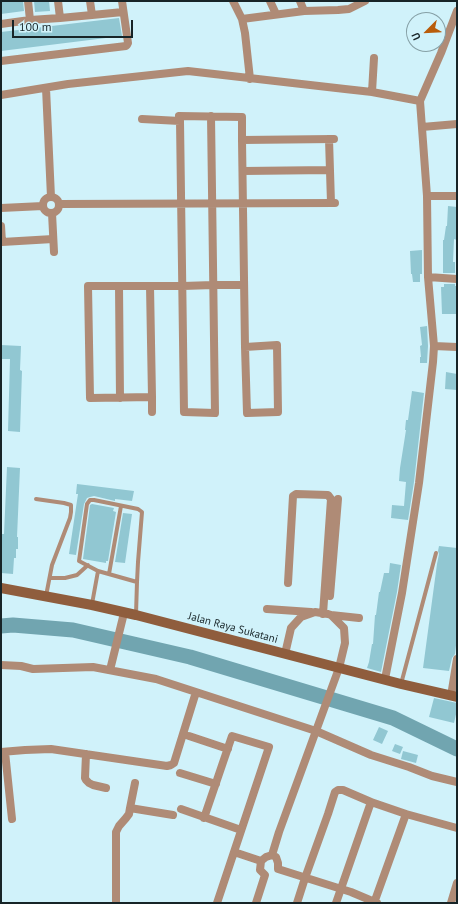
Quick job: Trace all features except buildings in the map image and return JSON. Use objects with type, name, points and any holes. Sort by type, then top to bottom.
[{"type":"main road","name":"Jalan Raya Sukatani","points":[[1,588],[136,615],[454,697]]},
{"type":"street","points":[[28,1],[30,20]]},
{"type":"street","points":[[58,1],[60,18]]},
{"type":"street","points":[[90,1],[92,15]]},
{"type":"street","points":[[1,61],[126,46],[128,43],[122,1]]},
{"type":"street","points":[[233,1],[242,19],[250,78]]},
{"type":"street","points":[[270,1],[276,14]]},
{"type":"street","points":[[300,1],[304,11]]},
{"type":"street","points":[[341,1],[345,9]]},
{"type":"street","points":[[242,19],[304,11],[349,9],[365,1]]},
{"type":"street","points":[[385,679],[402,593],[419,483],[434,346],[428,276],[427,196],[420,101],[457,11]]},
{"type":"street","points":[[1,24],[123,12]]},
{"type":"street","points":[[372,92],[374,58]]},
{"type":"street","points":[[1,95],[68,84],[188,71],[372,92],[420,101]]},
{"type":"street","points":[[46,88],[51,197]]},
{"type":"street","points":[[211,116],[215,413],[184,412],[179,116],[211,116],[242,117],[245,347],[247,413],[278,412],[277,345],[245,347]]},
{"type":"street","points":[[142,119],[180,121]]},
{"type":"street","points":[[422,127],[457,124]]},
{"type":"street","points":[[60,204],[333,203],[330,170],[332,139],[242,140]]},
{"type":"street","points":[[243,172],[330,170]]},
{"type":"street","points":[[427,196],[457,196]]},
{"type":"street","points":[[51,197],[56,198],[60,204],[57,212],[47,212],[43,206],[46,198],[51,197]]},
{"type":"street","points":[[1,208],[43,206]]},
{"type":"street","points":[[52,213],[54,252]]},
{"type":"street","points":[[1,226],[2,242],[53,239]]},
{"type":"street","points":[[428,276],[457,279]]},
{"type":"street","points":[[152,397],[90,398],[88,286],[244,285]]},
{"type":"street","points":[[119,286],[120,398]]},
{"type":"street","points":[[150,286],[152,412]]},
{"type":"street","points":[[434,346],[457,347]]},
{"type":"street","points":[[288,583],[293,496],[296,494],[328,495],[331,498],[325,614]]},
{"type":"street","points":[[325,614],[338,499]]},
{"type":"street","points":[[267,609],[359,618]]},
{"type":"street","points":[[110,670],[124,613]]},
{"type":"street","points":[[272,855],[339,668],[345,643],[344,628],[325,614],[301,617],[291,628],[285,654]]},
{"type":"street","points":[[454,697],[457,659]]},
{"type":"street","points":[[1,665],[21,666],[34,669],[93,667],[156,679],[316,731],[371,755],[432,776],[457,782]]},
{"type":"street","points":[[12,819],[3,752],[51,749],[167,766],[171,765],[174,763],[196,692]]},
{"type":"street","points":[[190,736],[228,749]]},
{"type":"street","points":[[204,818],[232,736],[269,747],[216,903]]},
{"type":"street","points":[[86,754],[86,780],[89,784],[106,788]]},
{"type":"street","points":[[180,772],[216,784]]},
{"type":"street","points":[[116,903],[116,832],[129,814],[135,783]]},
{"type":"street","points":[[297,903],[335,792],[338,790],[343,790],[371,802],[406,814],[457,828]]},
{"type":"street","points":[[336,903],[371,802]]},
{"type":"street","points":[[130,808],[173,815]]},
{"type":"street","points":[[181,810],[241,830]]},
{"type":"street","points":[[278,869],[351,892],[375,903],[406,814]]},
{"type":"street","points":[[234,852],[260,861]]},
{"type":"street","points":[[260,861],[272,855]]},
{"type":"street","points":[[260,861],[260,870],[265,875],[274,873],[278,869],[278,863],[276,857],[272,855]]},
{"type":"street","points":[[256,903],[265,875]]},
{"type":"street","points":[[451,903],[457,883]]},
{"type":"lane","points":[[36,499],[64,503],[71,506],[70,518],[52,565],[46,597]]},
{"type":"lane","points":[[136,615],[142,512],[138,509],[92,499],[88,503],[79,559],[80,562],[98,571],[137,582]]},
{"type":"lane","points":[[109,574],[121,506]]},
{"type":"lane","points":[[402,684],[436,553]]},
{"type":"lane","points":[[50,578],[65,578],[77,575],[88,566]]},
{"type":"lane","points":[[92,605],[98,571]]},
{"type":"waterway","points":[[1,626],[13,625],[73,630],[190,657],[393,718],[457,749]]}]
